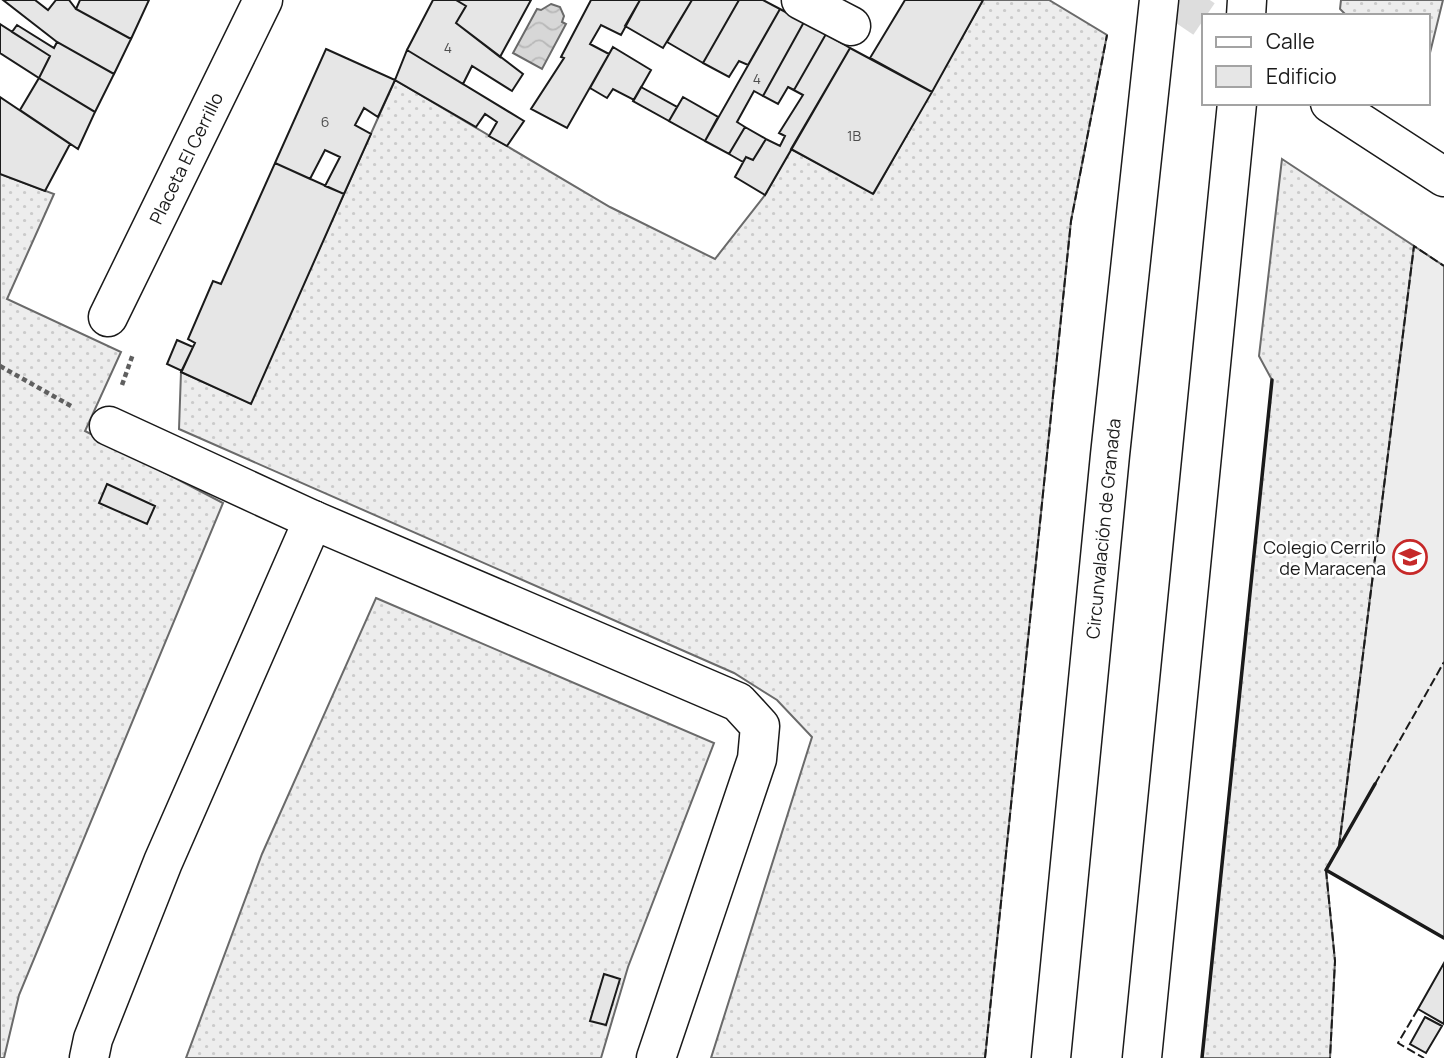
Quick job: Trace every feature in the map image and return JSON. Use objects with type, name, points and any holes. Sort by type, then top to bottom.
[{"type":"main road","name":"Placeta El Cerrillo","points":[[108,317],[263,0]]},
{"type":"main road","points":[[801,0],[850,26]]},
{"type":"main road","name":"Circunvalación de Granada","points":[[1051,1058],[1159,0]]},
{"type":"main road","points":[[1142,1058],[1237,105]]},
{"type":"main road","points":[[1333,105],[1444,177]]},
{"type":"main road","points":[[109,426],[313,520],[737,702],[760,726],[757,759],[656,1058]]},
{"type":"main road","points":[[89,1058],[93,1040],[163,862],[313,520]]},
{"type":"path","points":[[0,366],[109,426],[136,342]]},
{"type":"shaded area","points":[[983,0],[1049,0],[1107,35],[1071,221],[985,1058],[711,1058],[812,737],[777,700],[734,673],[179,429],[181,372],[250,403],[395,80],[610,207],[715,259],[765,195],[791,149],[874,193]]},
{"type":"shaded area","points":[[1341,0],[1443,0],[1430,53],[1430,14],[1345,14],[1340,9]]},
{"type":"shaded area","points":[[1282,159],[1414,246],[1339,847],[1326,870],[1335,961],[1330,1058],[1202,1058],[1272,380],[1259,356]]},
{"type":"shaded area","points":[[0,174],[54,194],[7,299],[121,352],[85,431],[223,503],[19,995],[4,1058],[0,1058]]},
{"type":"shaded area","name":"Colegio Cerrilo de Maracena","points":[[1414,246],[1444,266],[1444,938],[1326,870],[1339,847]]},
{"type":"shaded area","points":[[376,598],[714,743],[628,967],[601,1058],[186,1058],[262,854]]},
{"type":"water","points":[[551,4],[560,7],[564,16],[562,22],[566,24],[542,69],[513,53],[537,9],[541,10]]},
{"type":"building","points":[[3,0],[35,0],[48,10],[56,0],[69,0],[76,9],[131,39],[114,74],[57,42]]},
{"type":"building","points":[[80,0],[149,0],[131,39],[76,9]]},
{"type":"building","points":[[433,0],[456,0],[466,6],[456,23],[523,74],[512,91],[472,66],[463,84],[407,50]]},
{"type":"building","points":[[456,0],[531,0],[500,57],[456,23],[466,6]]},
{"type":"building","points":[[591,0],[640,0],[621,35],[601,25],[590,44],[609,54],[567,128],[531,109],[564,58],[561,57]]},
{"type":"building","points":[[640,0],[692,0],[663,48],[625,26]]},
{"type":"building","points":[[692,0],[739,0],[703,63],[667,42]]},
{"type":"building","points":[[739,0],[763,0],[780,9],[748,65],[739,61],[729,77],[703,63]]},
{"type":"building","points":[[905,0],[983,0],[932,92],[870,58]]},
{"type":"building","points":[[780,9],[804,22],[763,96],[754,91],[737,122],[745,127],[729,154],[705,141]]},
{"type":"building","points":[[804,22],[826,34],[794,90],[788,87],[778,104],[763,96]]},
{"type":"building","points":[[0,24],[50,56],[39,78],[0,53]]},
{"type":"building","points":[[17,25],[54,48],[57,42],[114,74],[95,112],[39,78],[50,56],[12,32]]},
{"type":"building","points":[[826,34],[850,48],[765,195],[735,177],[746,157],[753,160],[766,139],[780,146],[785,136],[779,133],[803,95],[788,87],[794,90]]},
{"type":"building","points":[[613,47],[651,70],[634,100],[613,89],[607,98],[590,88]]},
{"type":"building","points":[[850,48],[932,92],[873,194],[791,149]]},
{"type":"building","points":[[326,49],[395,80],[378,117],[364,108],[355,125],[371,134],[344,194],[325,186],[340,157],[325,150],[310,179],[275,163]]},
{"type":"building","points":[[407,50],[524,121],[507,146],[489,136],[497,122],[485,114],[476,127],[395,80]]},
{"type":"building","points":[[39,78],[95,112],[78,149],[20,110]]},
{"type":"building","points":[[641,87],[677,107],[669,121],[633,101]]},
{"type":"building","points":[[0,97],[70,144],[45,191],[0,174]]},
{"type":"building","points":[[683,97],[718,117],[705,141],[669,121]]},
{"type":"building","points":[[745,127],[766,139],[753,160],[746,157],[743,162],[729,154]]},
{"type":"building","points":[[275,163],[344,194],[251,404],[181,372],[195,343],[188,339],[213,281],[221,284]]},
{"type":"building","points":[[177,340],[193,347],[182,371],[167,364]]},
{"type":"building","points":[[107,484],[155,506],[147,524],[99,503]]},
{"type":"building","points":[[1444,963],[1444,1024],[1418,1009]]},
{"type":"building","points":[[604,974],[620,979],[606,1025],[590,1021]]},
{"type":"building","points":[[1425,1017],[1442,1026],[1426,1053],[1410,1044]]},
{"type":"tunnel","points":[[1176,0],[1202,18]]},
{"type":"fence","points":[[985,1058],[1071,221],[1107,35]]},
{"type":"fence","points":[[1339,847],[1414,246],[1444,266]]},
{"type":"fence","points":[[1375,784],[1444,662]]},
{"type":"fence","points":[[1326,870],[1335,961],[1330,1058]]},
{"type":"fence","points":[[1418,1009],[1398,1043],[1424,1058]]},
{"type":"wall","points":[[1202,1058],[1272,380]]},
{"type":"wall","points":[[1375,784],[1326,870],[1444,938]]},
{"type":"place","name":"Colegio Cerrilo de Maracena","points":[[1410,557]]}]
